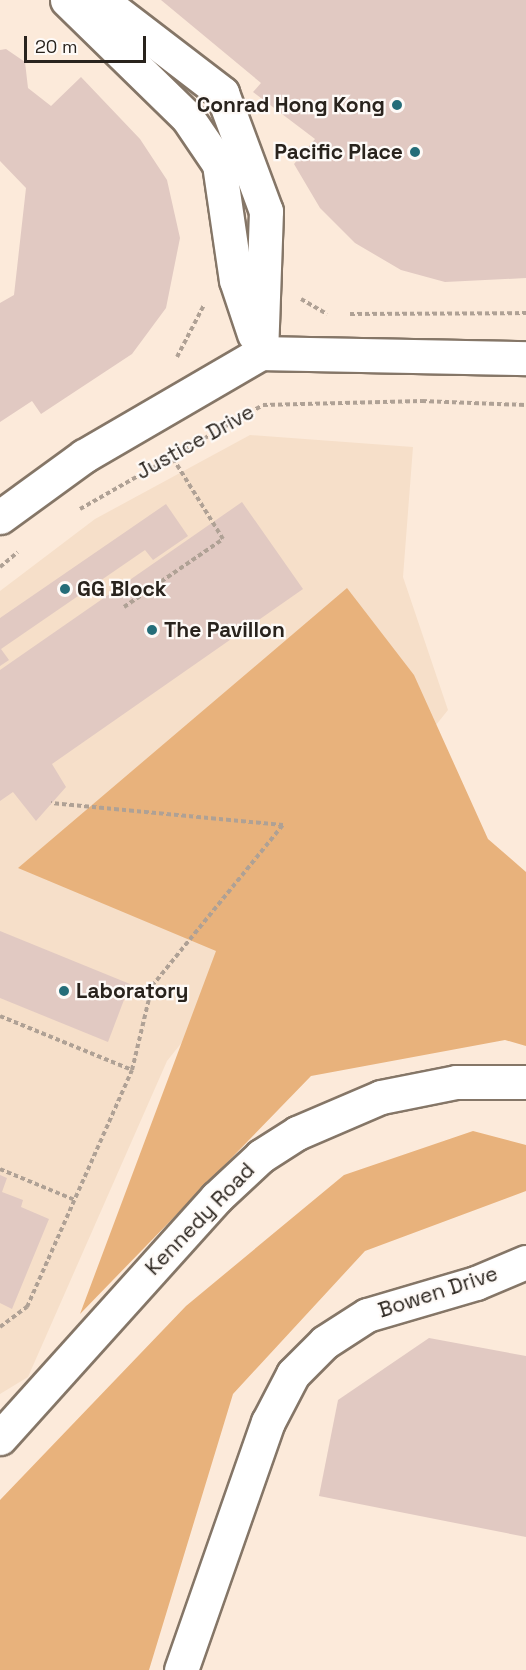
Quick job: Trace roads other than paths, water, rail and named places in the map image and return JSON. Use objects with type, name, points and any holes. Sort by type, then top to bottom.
[{"type":"street","points":[[67,0],[187,117],[219,164],[236,280],[261,352]]},
{"type":"street","points":[[101,0],[222,93],[266,211],[261,352]]},
{"type":"street","points":[[0,517],[84,456],[261,352],[526,358]]},
{"type":"street","name":"Kennedy Road","points":[[0,1438],[216,1198],[261,1156],[297,1133],[381,1096],[456,1082],[526,1082]]},
{"type":"street","name":"Bowen Drive","points":[[181,1670],[268,1422],[293,1374],[325,1342],[367,1315],[476,1283],[526,1262]]},
{"type":"place","name":"Conrad Hong Kong","points":[[397,105]]},
{"type":"place","name":"Pacific Place","points":[[415,152]]},
{"type":"place","name":"GG Block","points":[[65,589]]},
{"type":"place","name":"The Pavillon","points":[[152,630]]},
{"type":"place","name":"Laboratory","points":[[64,991]]}]
